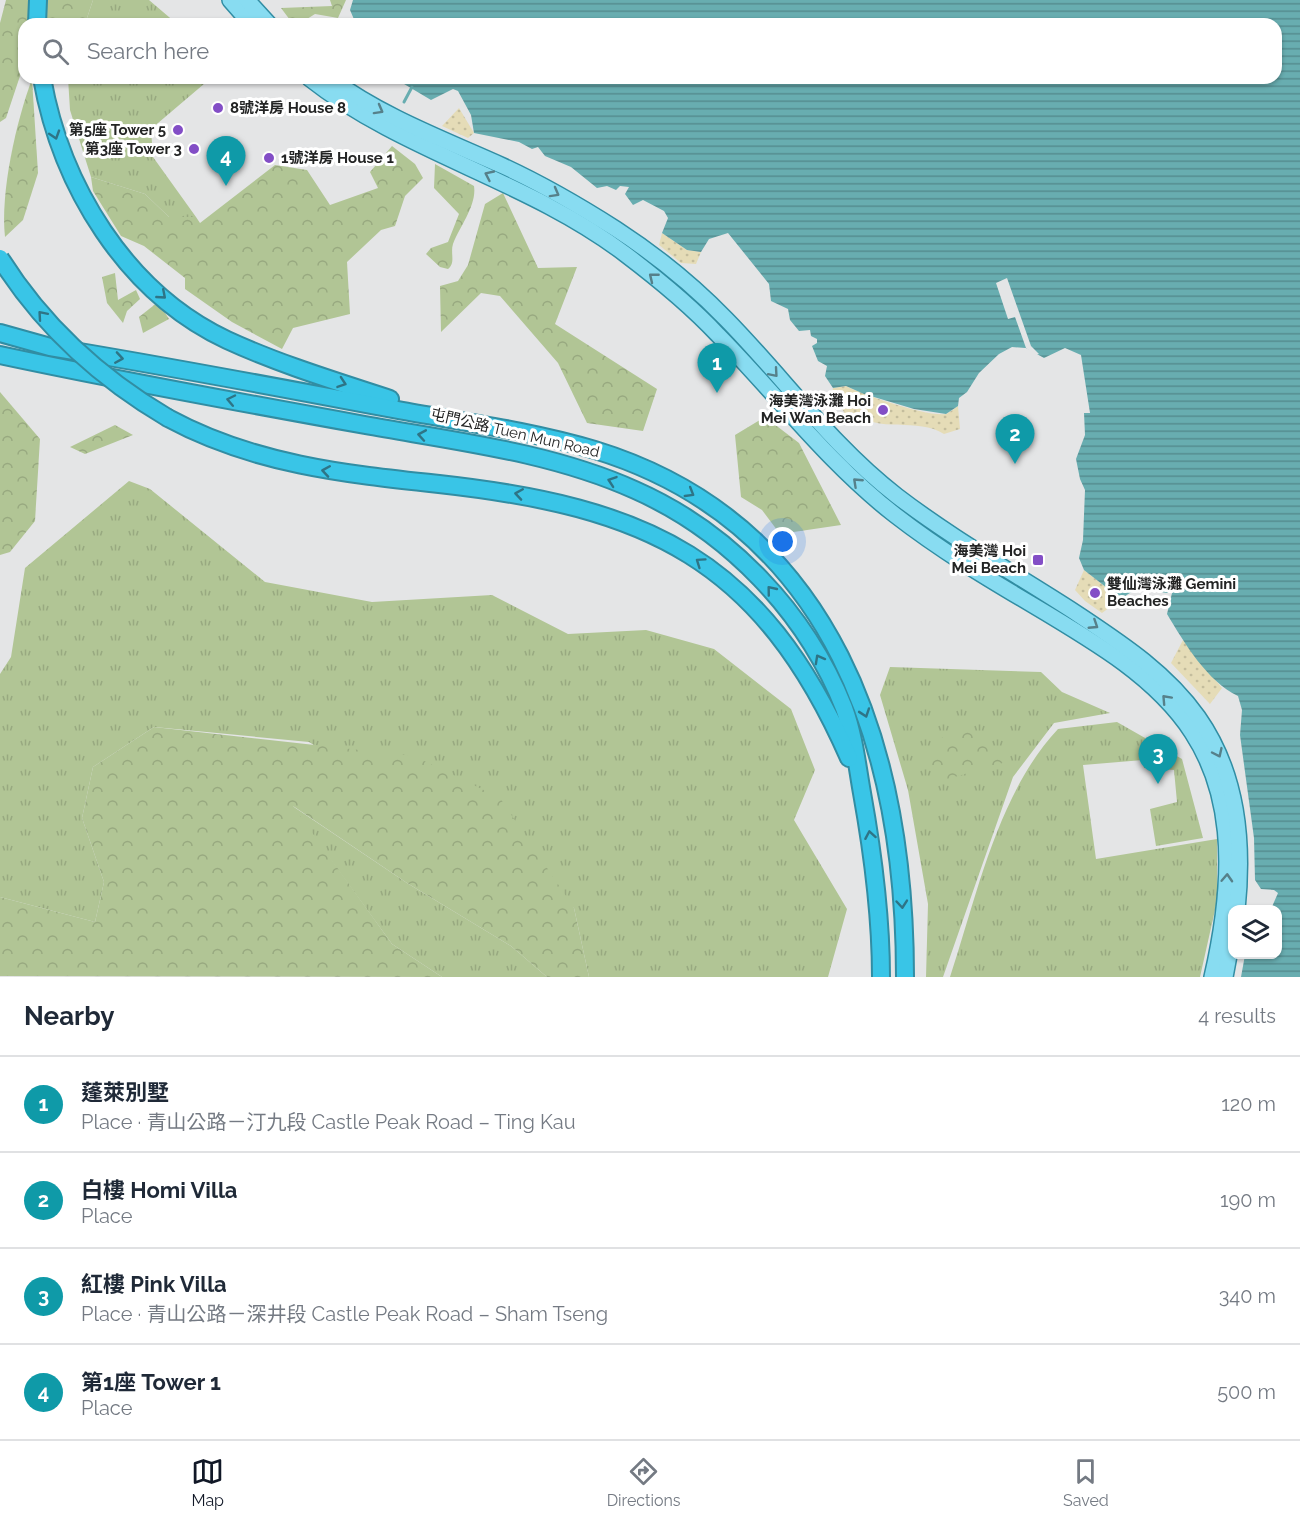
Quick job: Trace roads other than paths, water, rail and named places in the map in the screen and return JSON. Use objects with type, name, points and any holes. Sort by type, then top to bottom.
[{"type":"highway","points":[[37,18],[38,0]]},
{"type":"highway","points":[[43,84],[58,144],[84,200],[126,260],[168,301],[225,339],[287,365],[423,412]]},
{"type":"highway","points":[[0,258],[24,293],[70,345],[114,382],[168,418],[218,442],[278,461],[357,476],[544,499],[617,519],[669,543],[732,587],[780,637],[823,704],[862,793]]},
{"type":"highway","name":"屯門公路 Tuen Mun Road","points":[[0,333],[50,347],[423,412],[596,451],[656,475],[727,518],[761,547],[800,590],[843,659],[862,703],[878,755],[894,832],[900,877],[905,977]]},
{"type":"highway","name":"屯門公路 Tuen Mun Road","points":[[0,355],[540,459],[610,480],[650,497],[692,521],[734,552],[764,582],[802,631],[844,708],[862,793],[876,879],[881,977]]},
{"type":"main road","points":[[230,0],[246,18]]},
{"type":"main road","points":[[247,0],[264,18]]},
{"type":"main road","points":[[318,84],[369,119],[511,186],[611,244],[694,311],[844,470],[910,526],[1105,649],[1150,683],[1173,706],[1202,749],[1218,789],[1227,835],[1228,869],[1224,914],[1212,977]]},
{"type":"main road","points":[[340,84],[389,115],[551,190],[632,240],[698,292],[731,324],[840,446],[867,472],[916,510],[1126,646],[1179,694],[1201,721],[1221,760],[1231,789],[1238,824],[1240,869],[1237,905]]},
{"type":"main road","points":[[910,526],[916,510]]},
{"type":"main road","points":[[1225,977],[1229,959]]},
{"type":"water","points":[[353,0],[1300,0],[1300,977],[1241,977],[1244,959],[1282,959],[1282,905],[1273,905],[1278,893],[1274,890],[1261,889],[1255,880],[1254,838],[1240,735],[1242,710],[1238,696],[1216,681],[1181,637],[1167,614],[1172,593],[1141,590],[1124,597],[1116,595],[1084,570],[1079,558],[1083,540],[1085,490],[1076,459],[1085,435],[1084,413],[1090,413],[1081,355],[1065,348],[1044,358],[1026,348],[1012,347],[999,354],[979,373],[967,392],[959,398],[958,406],[946,414],[914,409],[864,394],[846,386],[833,388],[825,376],[827,366],[818,361],[812,346],[817,343],[817,339],[811,336],[810,330],[799,331],[790,320],[788,309],[771,301],[769,284],[728,233],[709,239],[701,252],[687,250],[662,233],[668,218],[664,211],[643,200],[633,205],[625,194],[629,187],[620,186],[616,190],[607,186],[597,188],[571,167],[545,156],[538,147],[532,149],[519,142],[474,133],[471,115],[458,91],[453,89],[431,100],[404,84],[1282,84],[1282,18],[353,18],[350,10]]},
{"type":"waterway","points":[[404,102],[412,87]]},
{"type":"place","name":"8號洋房 House 8","points":[[218,108]]},
{"type":"place","name":"第5座 Tower 5","points":[[178,130]]},
{"type":"place","name":"第3座 Tower 3","points":[[194,149]]},
{"type":"place","name":"1號洋房 House 1","points":[[269,158]]},
{"type":"place","name":"第1座 Tower 1","points":[[226,186]]},
{"type":"place","name":"蓬萊別墅","points":[[717,393]]},
{"type":"place","name":"海美灣泳灘 Hoi Mei Wan Beach","points":[[883,410]]},
{"type":"place","name":"白樓 Homi Villa","points":[[1015,464]]},
{"type":"place","name":"海美灣 Hoi Mei Beach","points":[[1038,560]]},
{"type":"place","name":"雙仙灣泳灘 Gemini Beaches","points":[[1095,593]]},
{"type":"place","name":"紅樓 Pink Villa","points":[[1158,784]]}]
